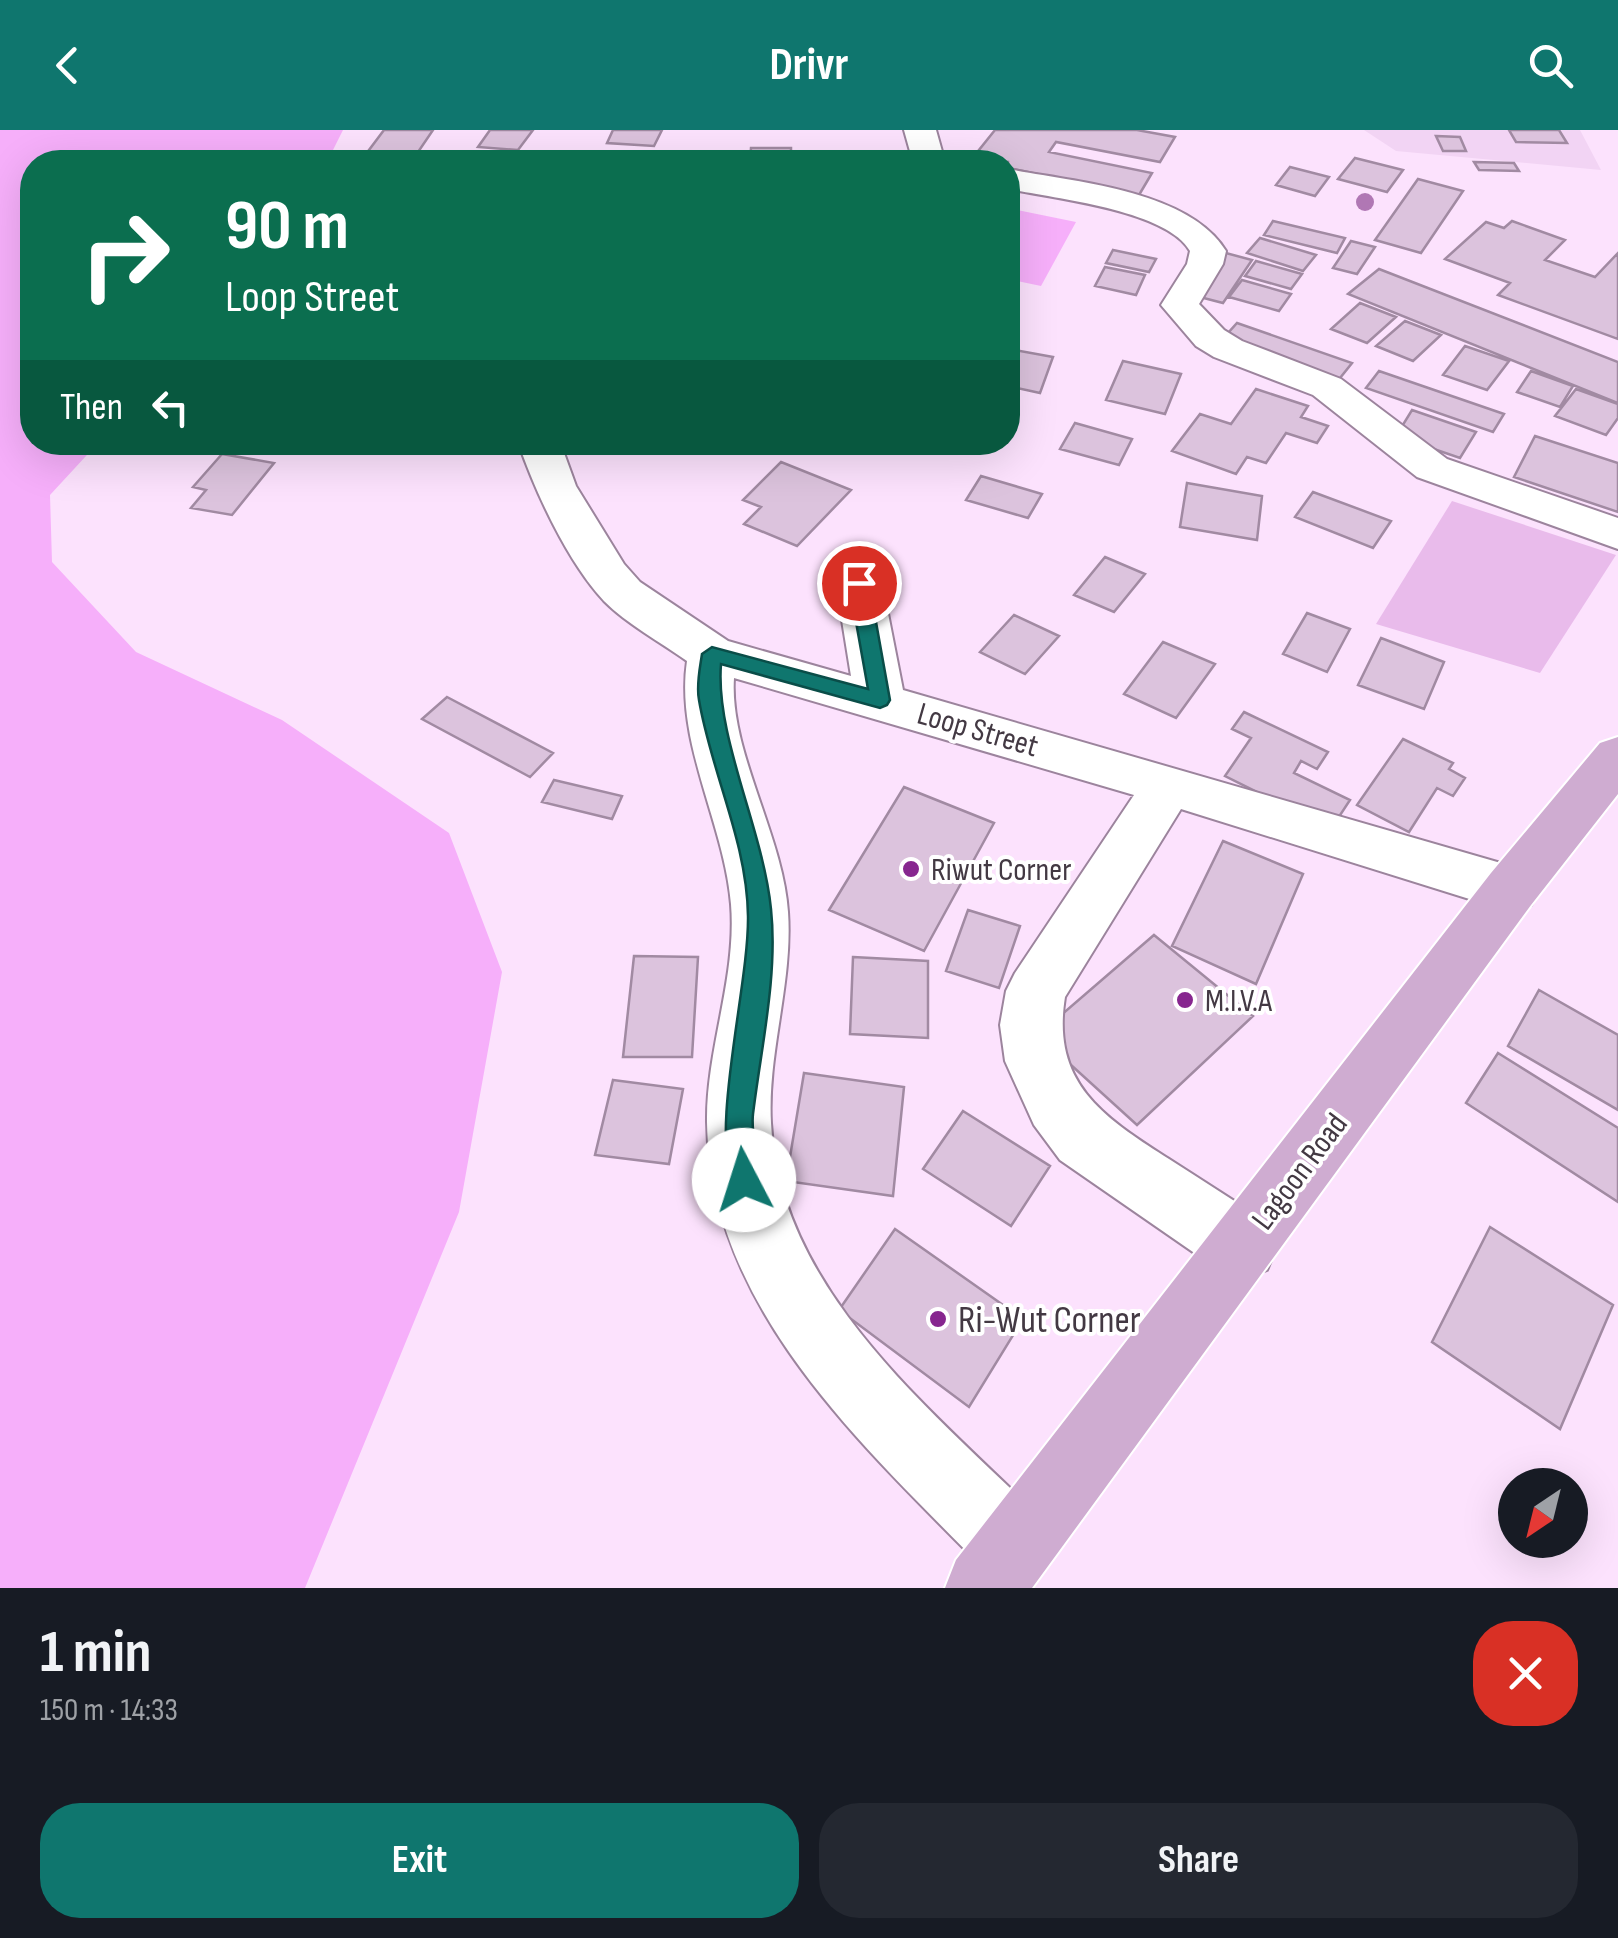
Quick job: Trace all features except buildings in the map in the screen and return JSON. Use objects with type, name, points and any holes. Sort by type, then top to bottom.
[{"type":"main road","name":"Lagoon Road","points":[[999,1567],[1511,889],[1618,757]]},
{"type":"street","points":[[1020,182],[1123,204],[1182,223],[1208,246],[1208,258],[1180,306],[1210,338],[1228,349],[1327,387],[1432,468],[1618,534]]},
{"type":"street","name":"Loop Street","points":[[543,455],[555,486],[608,574],[624,593],[712,654],[880,700],[1511,889]]},
{"type":"street","points":[[859,583],[880,700]]},
{"type":"street","points":[[712,654],[708,696],[748,838],[760,911],[759,958],[739,1122],[744,1180],[780,1273],[829,1353],[999,1567]]},
{"type":"street","points":[[1169,785],[1036,992],[1030,1025],[1036,1060],[1056,1104],[1084,1139],[1242,1246]]},
{"type":"shaded area","points":[[0,130],[343,130],[333,150],[20,150],[20,455],[87,455],[50,495],[52,562],[136,652],[282,720],[449,833],[502,972],[459,1212],[305,1588],[0,1588]]},
{"type":"shaded area","points":[[1364,130],[1580,130],[1601,170],[1396,151]]},
{"type":"shaded area","points":[[1020,210],[1076,222],[1041,286],[1020,282]]},
{"type":"shaded area","points":[[1452,501],[1616,555],[1540,673],[1376,624]]},
{"type":"place","name":"Riwut Corner","points":[[911,869]]},
{"type":"place","name":"M.I.V.A","points":[[1185,1000]]},
{"type":"place","name":"Ri-Wut Corner","points":[[938,1319]]},
{"type":"route","points":[[744,1180],[739,1122],[759,958],[760,911],[748,838],[708,696],[712,654],[880,700],[859,583]]}]
